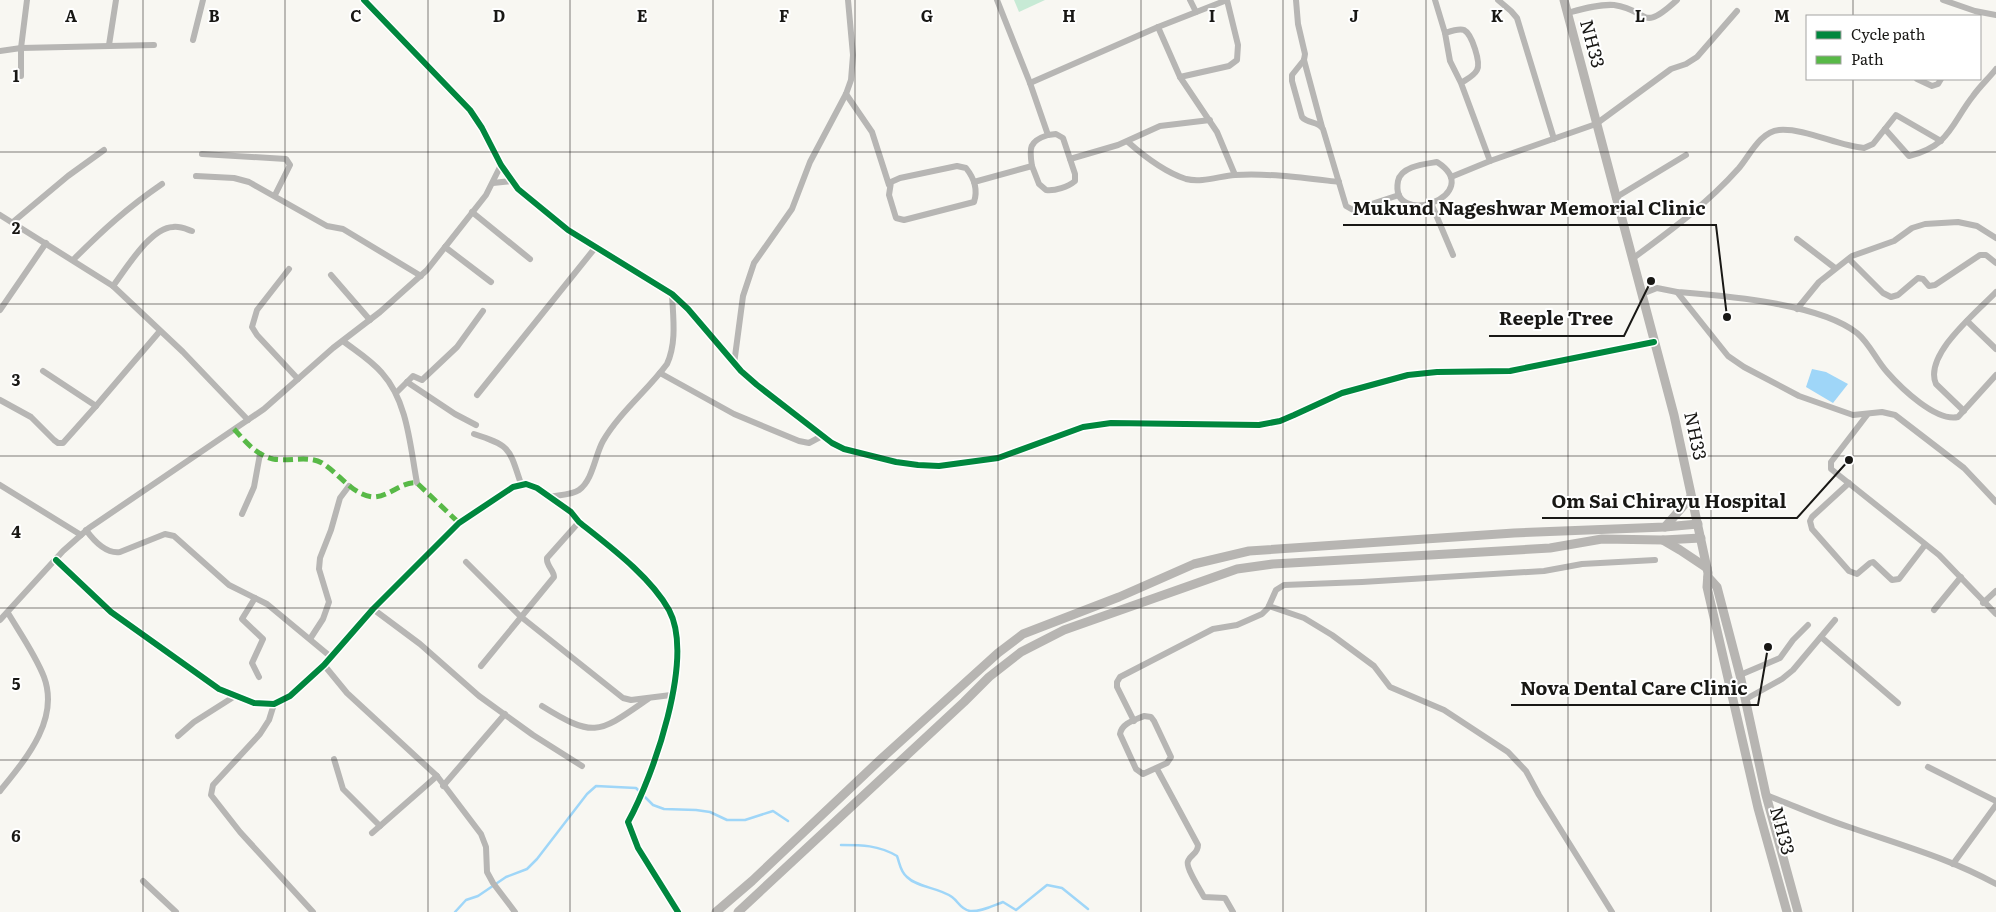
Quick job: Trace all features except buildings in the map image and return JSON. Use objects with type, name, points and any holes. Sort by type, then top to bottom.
[{"type":"main road","name":"NH33","points":[[1564,0],[1674,416],[1701,538],[1707,572],[1707,587],[1758,808],[1786,911]]},
{"type":"main road","points":[[1665,527],[1691,496]]},
{"type":"main road","points":[[716,912],[752,881],[881,759],[998,653],[1023,634],[1119,597],[1194,564],[1249,551],[1514,533],[1698,524]]},
{"type":"main road","points":[[738,912],[951,715],[989,677],[1021,652],[1064,630],[1237,569],[1273,564],[1550,548],[1602,539],[1663,540],[1701,538]]},
{"type":"main road","points":[[1663,540],[1687,554],[1707,572],[1717,586],[1746,699],[1766,795],[1798,912]]},
{"type":"street","points":[[21,76],[21,48],[27,0]]},
{"type":"street","points":[[109,45],[116,0]]},
{"type":"street","points":[[193,40],[203,0]]},
{"type":"street","points":[[364,0],[470,110],[482,128],[501,165],[518,189],[568,230],[672,294],[688,309],[734,364],[756,385],[822,436],[844,449],[918,466],[939,466],[998,458],[1096,424],[1258,425],[1271,423],[1294,415],[1342,393],[1408,375],[1437,372],[1510,371],[1654,342]]},
{"type":"street","points":[[734,364],[744,296],[752,268],[758,256],[792,209],[810,162],[852,80],[853,64],[848,0]]},
{"type":"street","points":[[997,0],[1030,83],[1048,135]]},
{"type":"street","points":[[1190,0],[1196,12]]},
{"type":"street","points":[[1030,83],[1227,0],[1238,46],[1237,60],[1229,66],[1180,78]]},
{"type":"street","points":[[1296,0],[1298,24],[1305,54],[1304,60],[1346,206],[1353,210],[1399,195]]},
{"type":"street","points":[[1435,0],[1445,33],[1450,61],[1461,83],[1490,162]]},
{"type":"street","points":[[1498,0],[1511,10],[1517,18],[1554,139]]},
{"type":"street","points":[[1568,13],[1610,5],[1626,8],[1640,16],[1652,18],[1656,17],[1677,0]]},
{"type":"street","points":[[1943,0],[1981,15],[1996,14]]},
{"type":"street","points":[[1451,177],[1596,124],[1671,69],[1697,58],[1737,11]]},
{"type":"street","points":[[1158,28],[1180,78],[1217,132],[1235,175]]},
{"type":"street","points":[[1445,33],[1465,30],[1475,49],[1479,63],[1478,70],[1461,83]]},
{"type":"street","points":[[0,51],[21,48],[154,44]]},
{"type":"street","points":[[1304,60],[1293,72],[1292,78],[1301,115],[1305,120],[1322,126]]},
{"type":"street","points":[[1885,129],[1909,156],[1941,141],[1955,125],[1972,96],[1996,69]]},
{"type":"street","points":[[1920,80],[1928,85],[1935,86],[1941,80]]},
{"type":"street","points":[[846,94],[872,132],[889,185],[889,195],[894,215],[899,219],[904,220],[972,203],[975,197],[974,182],[966,168],[957,166],[900,178],[889,185]]},
{"type":"street","points":[[1632,259],[1705,203],[1767,134],[1786,130],[1864,148],[1873,144],[1896,114],[1941,141]]},
{"type":"street","points":[[1070,158],[1128,142],[1160,126],[1210,120]]},
{"type":"street","points":[[1056,134],[1062,136],[1070,158],[1075,174],[1075,181],[1071,185],[1046,190],[1040,186],[1032,166],[1030,154],[1032,145],[1038,138],[1056,134]]},
{"type":"street","points":[[1128,142],[1150,161],[1186,178],[1196,180],[1235,175],[1284,176],[1338,182]]},
{"type":"street","points":[[13,222],[61,181],[104,150]]},
{"type":"street","points":[[202,154],[286,159],[290,165],[275,195]]},
{"type":"street","points":[[1616,198],[1686,155]]},
{"type":"street","points":[[1437,162],[1447,168],[1451,177],[1451,189],[1444,197],[1416,207],[1408,204],[1399,195],[1397,188],[1399,178],[1404,172],[1420,164],[1437,162]]},
{"type":"street","points":[[0,620],[83,533],[264,409],[421,276],[472,212],[493,182],[501,165]]},
{"type":"street","points":[[974,182],[1032,166]]},
{"type":"street","points":[[196,176],[242,180],[275,195],[327,226],[343,229],[421,276]]},
{"type":"street","points":[[493,182],[511,181]]},
{"type":"street","points":[[72,260],[110,223],[162,184]]},
{"type":"street","points":[[1431,203],[1453,255]]},
{"type":"street","points":[[472,212],[530,259]]},
{"type":"street","points":[[0,214],[113,286],[160,330],[248,420]]},
{"type":"street","points":[[1797,309],[1812,289],[1849,258],[1859,252],[1894,241],[1912,228],[1925,224],[1958,222],[1977,226],[1996,238]]},
{"type":"street","points":[[113,286],[143,248],[159,232],[176,226],[192,231]]},
{"type":"street","points":[[1797,239],[1835,268]]},
{"type":"street","points":[[0,310],[46,242]]},
{"type":"street","points":[[446,247],[492,282]]},
{"type":"street","points":[[477,395],[595,248]]},
{"type":"street","points":[[1849,258],[1882,293],[1891,297],[1898,295],[1918,278],[1922,279],[1929,286],[1935,285],[1980,255],[1986,255],[1996,264]]},
{"type":"street","points":[[289,269],[261,304],[253,318],[252,327],[257,335],[298,379]]},
{"type":"street","points":[[332,275],[370,320]]},
{"type":"street","points":[[1642,294],[1657,288],[1768,302],[1838,322],[1857,334],[1871,349],[1886,371],[1935,412],[1952,418],[1958,417],[1996,375]]},
{"type":"street","points":[[1677,292],[1722,350],[1744,367],[1799,396],[1828,408],[1853,415],[1882,412],[1901,419],[1964,468],[1995,497]]},
{"type":"street","points":[[1964,411],[1939,388],[1934,379],[1942,348],[1996,292]]},
{"type":"street","points":[[549,497],[573,492],[581,488],[610,430],[667,364],[672,348],[672,294]]},
{"type":"street","points":[[396,393],[414,376],[421,381],[457,347],[482,311]]},
{"type":"street","points":[[1967,321],[1996,349]]},
{"type":"street","points":[[0,400],[27,414],[54,440],[61,443],[68,438],[160,330]]},
{"type":"street","points":[[342,341],[380,371],[396,393],[404,415],[417,483]]},
{"type":"street","points":[[43,371],[96,406]]},
{"type":"street","points":[[660,373],[734,414],[799,441],[809,442],[822,436]]},
{"type":"street","points":[[407,382],[455,414],[476,425]]},
{"type":"street","points":[[1867,414],[1830,462],[1831,469],[1940,555],[1983,603],[1996,614]]},
{"type":"street","points":[[474,434],[495,441],[508,450],[521,484]]},
{"type":"street","points":[[242,514],[254,487],[260,454]]},
{"type":"street","points":[[1848,483],[1810,521],[1812,530],[1849,571],[1856,574],[1873,562],[1892,580],[1899,579],[1925,545]]},
{"type":"street","points":[[56,560],[111,612],[139,634],[219,689],[254,703],[274,704],[290,696],[324,665],[372,609],[459,523],[513,487],[521,484],[532,486],[571,512],[579,522],[651,584],[670,610],[675,623],[677,640],[676,672],[657,755],[639,803],[628,822],[638,848],[678,912]]},
{"type":"street","points":[[0,485],[114,553],[165,534],[171,535],[229,585],[267,604],[331,657]]},
{"type":"street","points":[[310,639],[327,612],[329,602],[319,569],[320,558],[331,530],[340,498],[349,486]]},
{"type":"street","points":[[481,666],[520,616],[554,578],[554,574],[547,562],[549,555],[579,522]]},
{"type":"street","points":[[1134,720],[1117,687],[1120,677],[1213,629],[1236,625],[1262,614],[1269,606],[1276,590],[1284,585],[1544,571],[1582,564],[1655,560]]},
{"type":"street","points":[[466,562],[520,616],[623,698],[631,700],[671,695]]},
{"type":"street","points":[[1934,610],[1961,577]]},
{"type":"street","points":[[1983,603],[1996,591]]},
{"type":"street","points":[[255,598],[242,619],[263,639],[252,662],[259,677]]},
{"type":"street","points":[[1269,606],[1304,618],[1332,635],[1374,666],[1390,687],[1458,718],[1508,752],[1526,771],[1612,912]]},
{"type":"street","points":[[372,609],[420,644],[480,696],[582,766]]},
{"type":"street","points":[[1,788],[21,765],[38,738],[46,716],[48,701],[44,677],[8,613]]},
{"type":"street","points":[[1746,699],[1782,679],[1793,670],[1835,620]]},
{"type":"street","points":[[1740,675],[1780,658],[1793,640],[1808,625]]},
{"type":"street","points":[[1821,637],[1898,703]]},
{"type":"street","points":[[324,665],[347,693],[437,776],[481,834],[486,847],[487,872],[515,912]]},
{"type":"street","points":[[178,736],[194,722],[235,696]]},
{"type":"street","points":[[542,706],[574,725],[592,728],[607,726],[649,698]]},
{"type":"street","points":[[274,704],[265,727],[213,786],[211,795],[240,832],[312,912]]},
{"type":"street","points":[[443,786],[505,714]]},
{"type":"street","points":[[1144,716],[1151,717],[1171,757],[1169,761],[1157,769],[1144,774],[1139,772],[1121,738],[1122,727],[1144,716]]},
{"type":"street","points":[[334,759],[343,789],[380,826]]},
{"type":"street","points":[[1928,767],[1996,801]]},
{"type":"street","points":[[1157,769],[1198,845],[1197,851],[1188,860],[1187,866],[1204,897],[1217,896],[1224,898],[1233,912]]},
{"type":"street","points":[[372,833],[437,776]]},
{"type":"street","points":[[1766,795],[1837,823],[1892,840],[1954,864],[1996,884]]},
{"type":"street","points":[[1954,864],[1996,805]]},
{"type":"street","points":[[143,880],[176,912]]},
{"type":"green space","points":[[1014,0],[1045,0],[1019,12]]},
{"type":"water","points":[[1812,369],[1826,372],[1848,384],[1833,403],[1806,387]]},
{"type":"waterway","points":[[455,912],[466,900],[478,896],[506,877],[527,869],[537,859],[587,794],[596,786],[636,788],[653,805],[664,809],[710,812],[727,820],[745,820],[773,811],[788,821]]},
{"type":"waterway","points":[[841,845],[870,846],[890,852],[897,856],[903,872],[912,881],[941,891],[954,899],[964,909],[970,911],[982,910],[1003,902],[1016,910],[1047,885],[1062,888],[1088,909]]},
{"type":"marked path","points":[[234,429],[251,447],[261,454],[273,459],[310,459],[322,463],[352,488],[365,495],[373,497],[385,495],[406,484],[417,483],[459,523]]},
{"type":"cycle path","points":[[364,0],[470,110],[482,128],[501,165],[518,189],[568,230],[672,294],[688,309],[741,371],[832,443],[844,449],[896,462],[939,466],[998,458],[1083,427],[1111,423],[1259,425],[1280,421],[1342,393],[1408,375],[1437,372],[1510,371],[1654,342]]},
{"type":"cycle path","points":[[56,560],[111,612],[219,689],[254,703],[274,704],[290,696],[324,665],[373,609],[459,523],[513,487],[526,484],[537,488],[571,512],[579,522],[628,562],[651,585],[669,610],[676,631],[677,657],[668,717],[649,777],[628,822],[638,848],[678,912]]},
{"type":"place","name":"Reeple Tree","points":[[1651,281]]},
{"type":"place","name":"Mukund Nageshwar Memorial Clinic","points":[[1727,317]]},
{"type":"place","name":"Om Sai Chirayu Hospital","points":[[1849,460]]},
{"type":"place","name":"Nova Dental Care Clinic","points":[[1768,647]]}]
